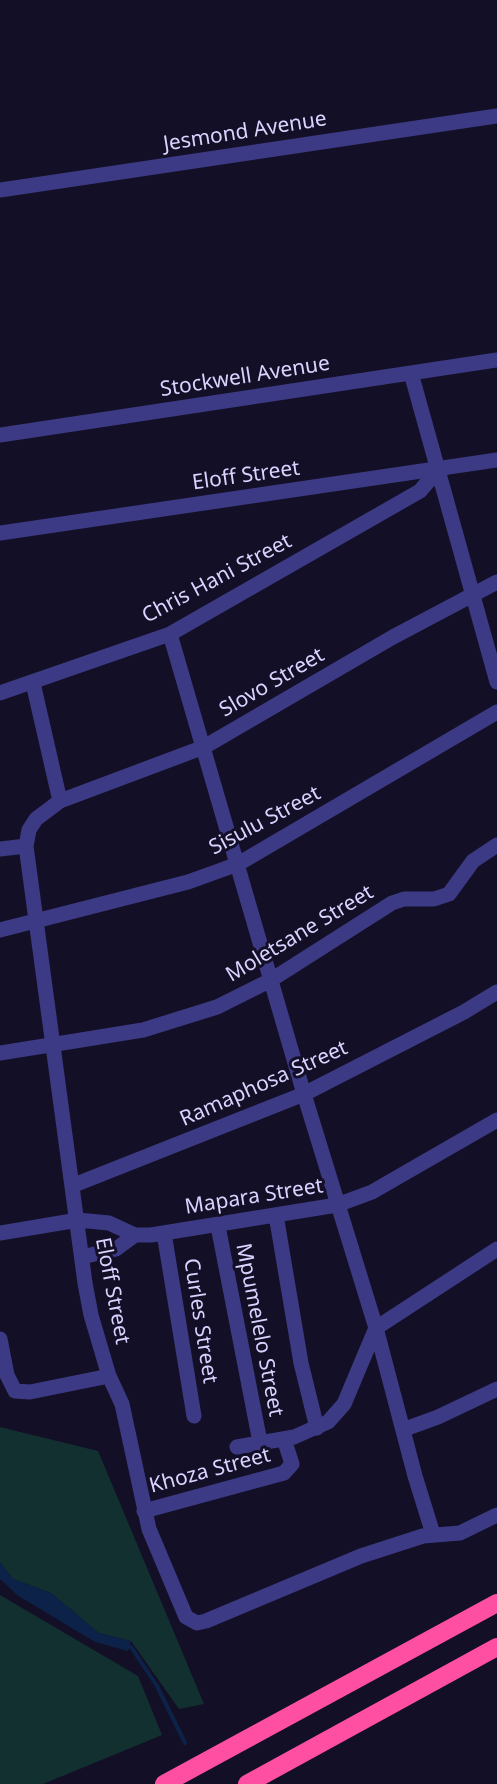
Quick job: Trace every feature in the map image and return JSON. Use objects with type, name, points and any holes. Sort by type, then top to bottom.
[{"type":"highway","points":[[164,1784],[497,1603]]},
{"type":"highway","points":[[247,1784],[497,1647]]},
{"type":"street","name":"Jesmond Avenue","points":[[0,190],[497,116]]},
{"type":"street","name":"Stockwell Avenue","points":[[0,435],[497,360]]},
{"type":"street","points":[[411,373],[497,682]]},
{"type":"street","name":"Eloff Street","points":[[0,533],[497,460]]},
{"type":"street","name":"Chris Hani Street","points":[[0,693],[170,634],[420,491],[438,470]]},
{"type":"street","name":"Slovo Street","points":[[60,801],[204,747],[393,637],[497,582]]},
{"type":"street","points":[[170,634],[304,1094],[376,1328],[405,1429],[415,1476],[433,1534]]},
{"type":"street","points":[[33,683],[60,801]]},
{"type":"street","name":"Sisulu Street","points":[[0,930],[35,923],[188,882],[238,864],[497,712]]},
{"type":"street","name":"Eloff Street","points":[[60,801],[36,819],[29,830],[26,846],[82,1257],[91,1315],[109,1376],[122,1404],[144,1511],[161,1562],[186,1617],[197,1623],[206,1621],[361,1556],[433,1534],[460,1533],[497,1515]]},
{"type":"street","name":"Moletsane Street","points":[[0,1053],[166,1025],[217,1007],[271,980],[392,903],[404,899],[434,899],[449,894],[473,861],[497,845]]},
{"type":"street","points":[[0,849],[26,846]]},
{"type":"street","name":"Ramaphosa Street","points":[[74,1185],[304,1094],[464,1012],[497,992]]},
{"type":"street","name":"Mapara Street","points":[[0,1233],[78,1220],[109,1223],[135,1235],[164,1233],[337,1205],[372,1192],[497,1119]]},
{"type":"street","name":"Mpumelelo Street","points":[[276,1215],[301,1363],[316,1428]]},
{"type":"street","name":"Mpumelelo Street","points":[[218,1226],[260,1442]]},
{"type":"street","name":"Curles Street","points":[[164,1233],[194,1416]]},
{"type":"street","points":[[82,1257],[116,1249],[135,1235]]},
{"type":"street","points":[[237,1447],[284,1439],[328,1422],[340,1411],[376,1328],[497,1250]]},
{"type":"street","points":[[0,1339],[7,1375],[15,1391],[30,1392],[109,1376]]},
{"type":"street","points":[[405,1429],[438,1417],[497,1389]]},
{"type":"street","name":"Khoza Street","points":[[144,1511],[285,1473],[292,1464],[284,1439]]},
{"type":"green space","points":[[0,1427],[98,1451],[204,1704],[179,1709],[131,1641],[99,1633],[51,1593],[13,1579],[0,1562]]},
{"type":"green space","points":[[0,1595],[138,1676],[162,1735],[43,1784],[0,1784]]},
{"type":"water","points":[[0,1562],[13,1579],[51,1593],[99,1633],[131,1641],[128,1651],[95,1642],[17,1595],[0,1579]]},
{"type":"waterway","points":[[125,1646],[131,1647],[157,1686],[185,1743]]}]
